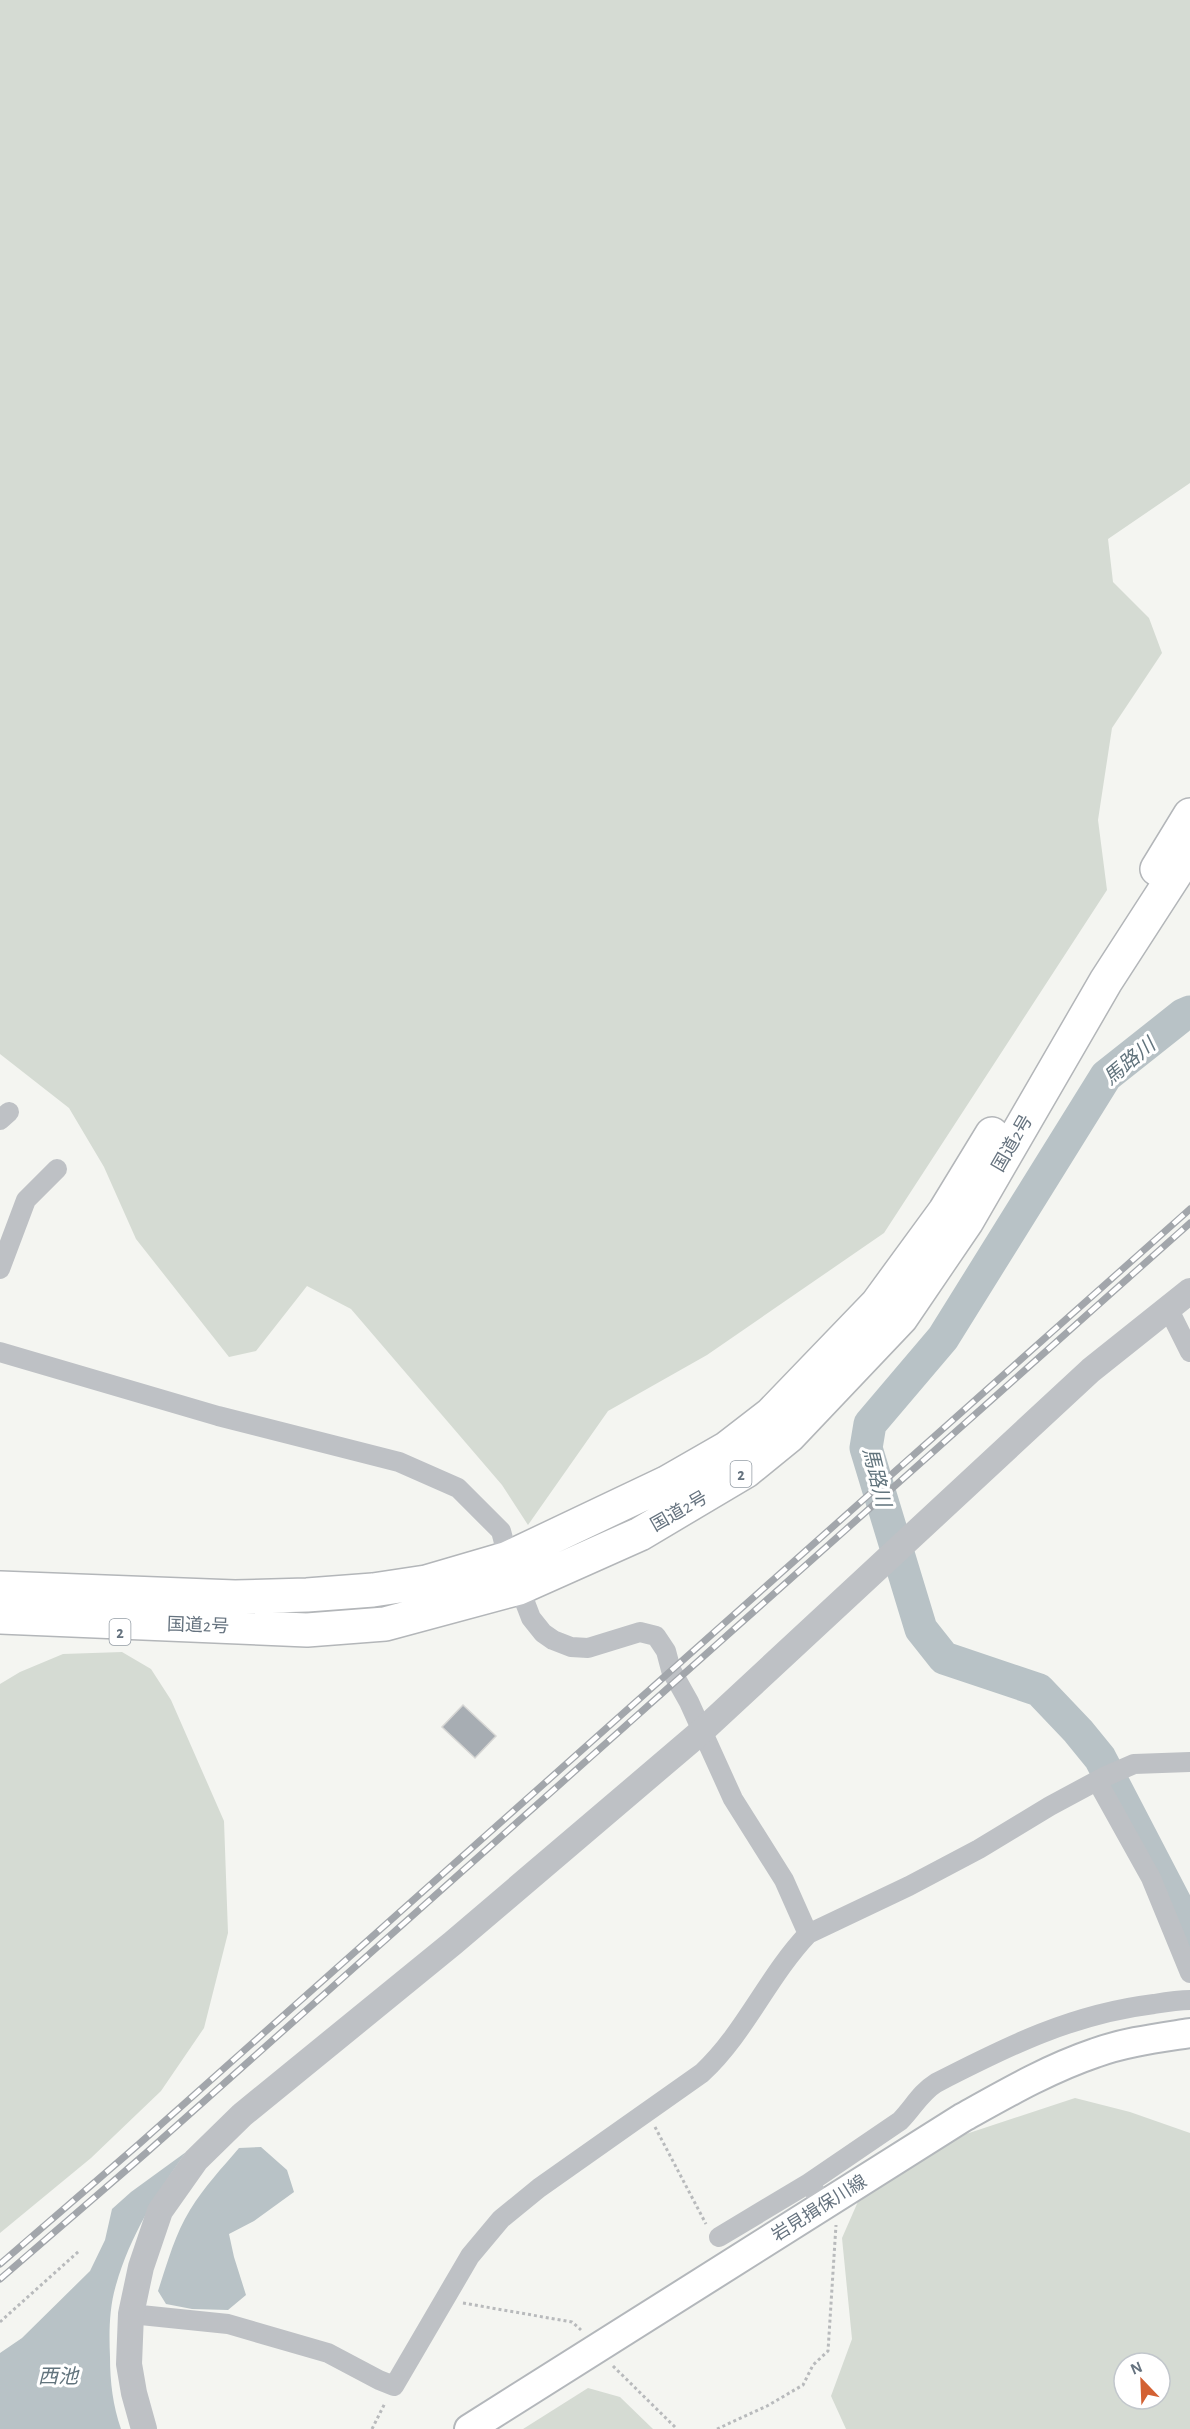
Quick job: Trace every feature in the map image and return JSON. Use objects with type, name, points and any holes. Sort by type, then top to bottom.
[{"type":"highway","name":"国道2号","points":[[514,1573],[727,1448],[771,1414],[877,1304],[945,1210],[1190,815]]},
{"type":"highway","name":"国道2号","points":[[0,1617],[237,1612],[426,1582],[514,1573],[640,1534],[746,1471],[789,1437],[901,1318],[967,1221],[1106,981],[1190,851]]},
{"type":"highway","points":[[0,1574],[65,1574],[171,1581],[237,1612]]},
{"type":"highway","name":"国道2号","points":[[0,1588],[237,1612]]},
{"type":"highway","name":"2","points":[[0,1632],[64,1630],[202,1634],[237,1612]]},
{"type":"main road","name":"岩見揖保川線","points":[[469,2429],[597,2346],[817,2194],[1053,2069],[1097,2052],[1190,2033]]},
{"type":"street","points":[[0,1269],[6,1232],[26,1200],[57,1168]]},
{"type":"street","points":[[144,2429],[129,2364],[131,2314],[141,2267],[160,2211],[196,2160],[242,2115],[453,1943],[702,1731],[1091,1370],[1190,1292]]},
{"type":"street","points":[[1168,1308],[1190,1352]]},
{"type":"street","points":[[0,1352],[218,1416],[399,1462],[458,1488],[501,1531],[531,1618],[543,1633],[571,1647],[588,1648],[640,1632],[656,1636],[666,1651],[671,1670],[689,1702],[733,1799],[784,1880],[808,1934]]},
{"type":"street","points":[[131,2314],[228,2324],[328,2352],[378,2380],[394,2386],[470,2256],[501,2220],[539,2188],[702,2073],[722,2055],[792,1951],[808,1934],[969,1854],[1050,1806],[1124,1768],[1134,1764],[1190,1762]]},
{"type":"street","points":[[1100,1779],[1147,1870],[1190,1973]]},
{"type":"street","points":[[719,2237],[817,2194],[900,2121],[926,2090],[982,2060],[1050,2029],[1088,2016],[1125,2007],[1190,2000]]},
{"type":"path","points":[[646,2112],[706,2224],[719,2237]]},
{"type":"path","points":[[717,2429],[767,2406],[803,2385],[813,2365],[828,2351],[836,2218],[817,2194]]},
{"type":"path","points":[[0,2322],[79,2251]]},
{"type":"path","points":[[372,2429],[394,2386]]},
{"type":"shaded area","points":[[0,0],[1190,0],[1190,483],[1108,539],[1113,582],[1149,618],[1162,653],[1112,728],[1098,820],[1107,890],[884,1233],[707,1355],[608,1411],[528,1525],[502,1485],[351,1309],[307,1286],[256,1351],[229,1357],[136,1239],[104,1167],[69,1108],[0,1054]]},
{"type":"shaded area","points":[[122,1652],[151,1669],[171,1700],[224,1821],[228,1933],[204,2028],[161,2091],[91,2158],[0,2233],[0,1684],[20,1672],[63,1654]]},
{"type":"shaded area","points":[[1075,2098],[1130,2112],[1190,2133],[1190,2429],[846,2429],[831,2396],[852,2339],[842,2238],[860,2197],[966,2134]]},
{"type":"shaded area","points":[[588,2388],[620,2397],[653,2429],[523,2429]]},
{"type":"water","points":[[261,2147],[287,2170],[294,2192],[254,2221],[229,2234],[246,2295],[228,2310],[192,2309],[166,2304],[158,2291],[176,2239],[190,2210],[239,2148]]},
{"type":"water","name":"西池","points":[[186,2152],[155,2199],[137,2232],[122,2267],[114,2294],[110,2330],[111,2376],[114,2403],[121,2429],[0,2429],[0,2353],[22,2338],[90,2271],[105,2240],[112,2209],[131,2192]]},
{"type":"building","points":[[463,1705],[496,1736],[475,1758],[442,1727]]},
{"type":"waterway","name":"馬路川","points":[[1190,1012],[1183,1015],[1106,1076],[943,1338],[870,1424],[866,1448],[921,1629],[944,1658],[1039,1690],[1078,1731],[1100,1758],[1190,1931]]},
{"type":"railway","points":[[0,2264],[139,2144],[1190,1209]]},
{"type":"railway","points":[[0,2279],[146,2153],[1190,1223]]}]
